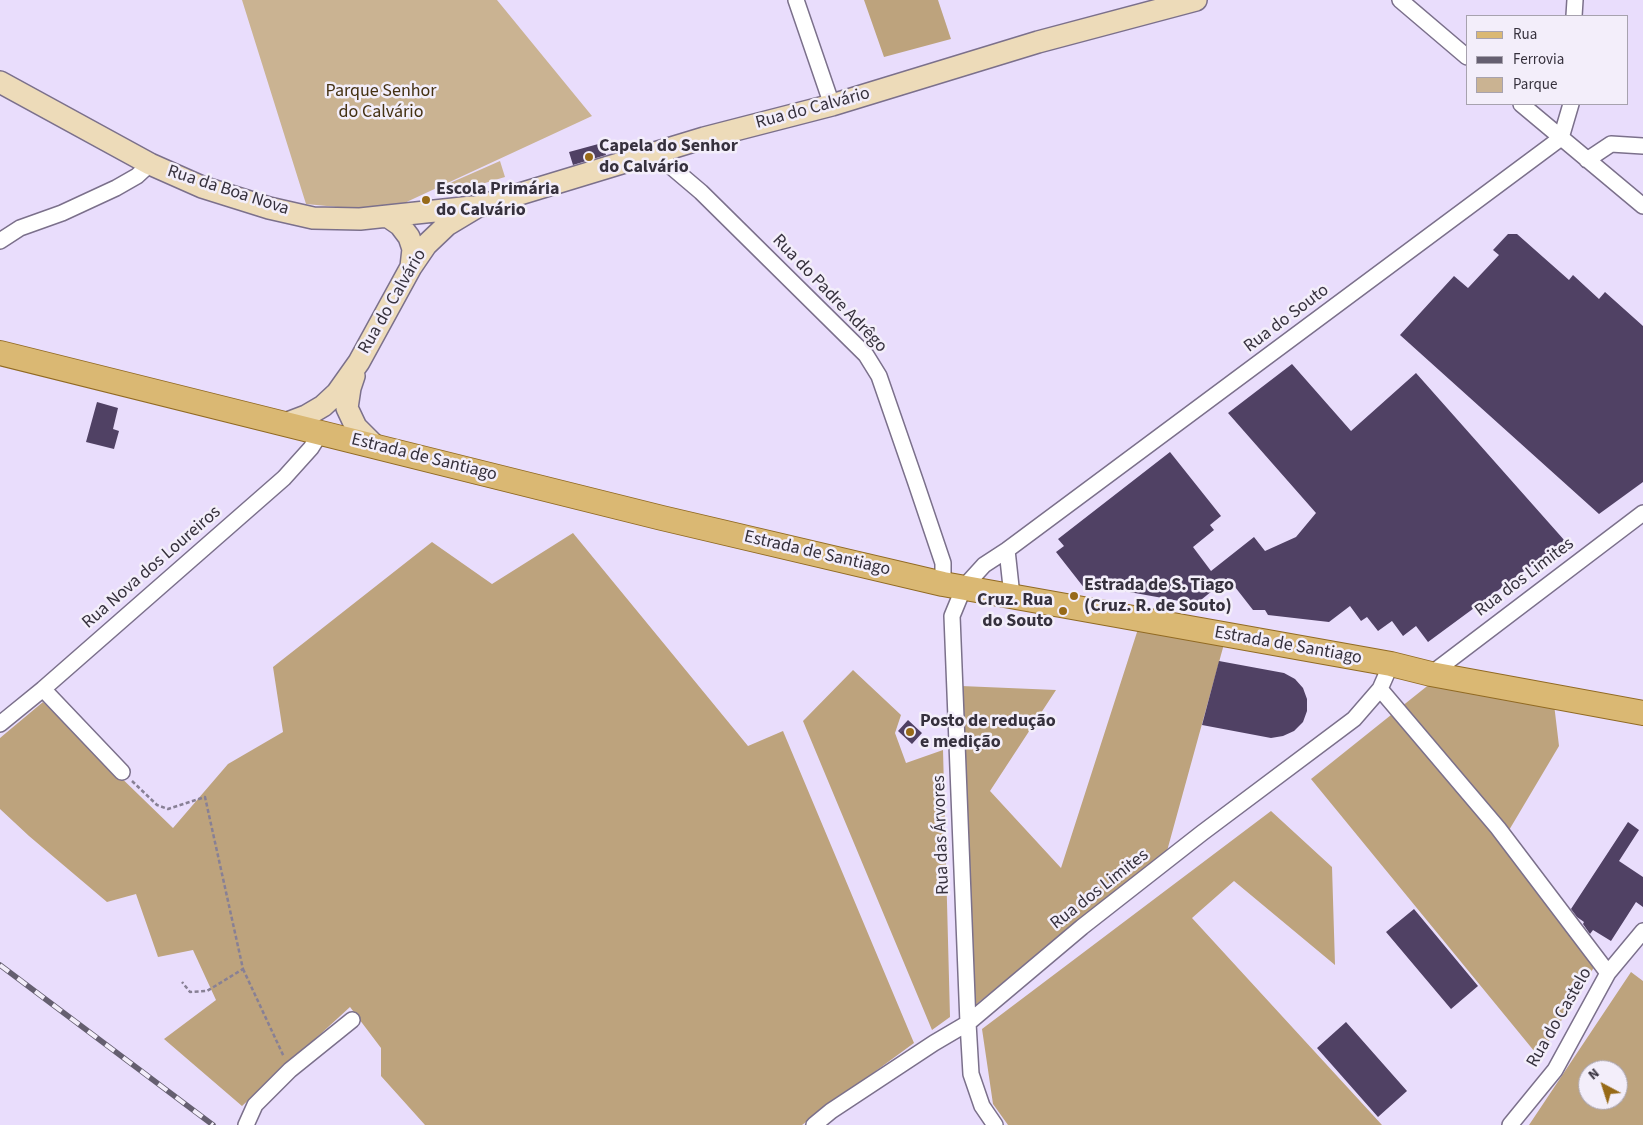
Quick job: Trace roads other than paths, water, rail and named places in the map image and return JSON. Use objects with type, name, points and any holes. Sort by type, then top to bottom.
[{"type":"main road","name":"Rua do Calvário","points":[[320,432],[335,428],[341,424],[342,401],[350,388],[359,362],[411,267],[426,245],[447,225],[477,207],[704,138],[832,105],[1038,42],[1196,0]]},
{"type":"main road","name":"Rua da Boa Nova","points":[[0,82],[150,164],[202,187],[269,208],[313,218],[360,219],[477,207]]},
{"type":"main road","points":[[387,216],[400,225],[409,237],[413,249],[411,267]]},
{"type":"main road","name":"Estrada de Santiago","points":[[0,353],[662,518],[954,585],[1390,664],[1430,674],[1643,713]]},
{"type":"main road","points":[[285,424],[342,401],[356,427],[374,445]]},
{"type":"street","points":[[796,0],[832,105]]},
{"type":"street","points":[[1400,0],[1466,56]]},
{"type":"street","points":[[1574,15],[1575,0]]},
{"type":"street","points":[[1522,105],[1643,206]]},
{"type":"street","points":[[1561,138],[1571,105]]},
{"type":"street","name":"Rua do Souto","points":[[954,585],[1007,550],[1561,138]]},
{"type":"street","points":[[1586,160],[1611,144],[1643,146]]},
{"type":"street","name":"Rua do Padre Adrêgo","points":[[655,153],[701,192],[866,355],[879,376],[943,563],[954,585]]},
{"type":"street","points":[[0,241],[20,228],[62,213],[116,188],[137,176],[150,164]]},
{"type":"street","name":"Rua Nova dos Loureiros","points":[[0,724],[284,478],[311,448],[320,432]]},
{"type":"street","name":"Rua dos Limites","points":[[1430,674],[1643,513]]},
{"type":"street","points":[[1007,550],[1012,596]]},
{"type":"street","name":"Rua das Árvores","points":[[954,585],[952,616],[971,1074],[982,1106],[995,1125]]},
{"type":"street","name":"Rua dos Limites","points":[[814,1125],[831,1111],[934,1042],[968,1023],[1082,927],[1202,833],[1354,719],[1380,689],[1390,664]]},
{"type":"street","points":[[42,689],[122,772]]},
{"type":"street","points":[[1380,689],[1498,828],[1608,973]]},
{"type":"street","name":"Rua do Castelo","points":[[1510,1125],[1555,1070],[1608,973],[1643,930]]},
{"type":"street","points":[[246,1125],[255,1105],[290,1070],[352,1020]]},
{"type":"railway","points":[[0,965],[213,1125]]},
{"type":"place","name":"Capela do Senhor do Calvário","points":[[589,157]]},
{"type":"place","name":"Escola Primária do Calvário","points":[[426,200]]},
{"type":"place","name":"Estrada de S. Tiago (Cruz. R. de Souto)","points":[[1074,596]]},
{"type":"place","name":"Cruz. Rua do Souto","points":[[1063,611]]},
{"type":"place","name":"Posto de redução e medição","points":[[910,732]]},
{"type":"park label","name":"Parque Senhor do Calvário","points":[[381,102]]}]
